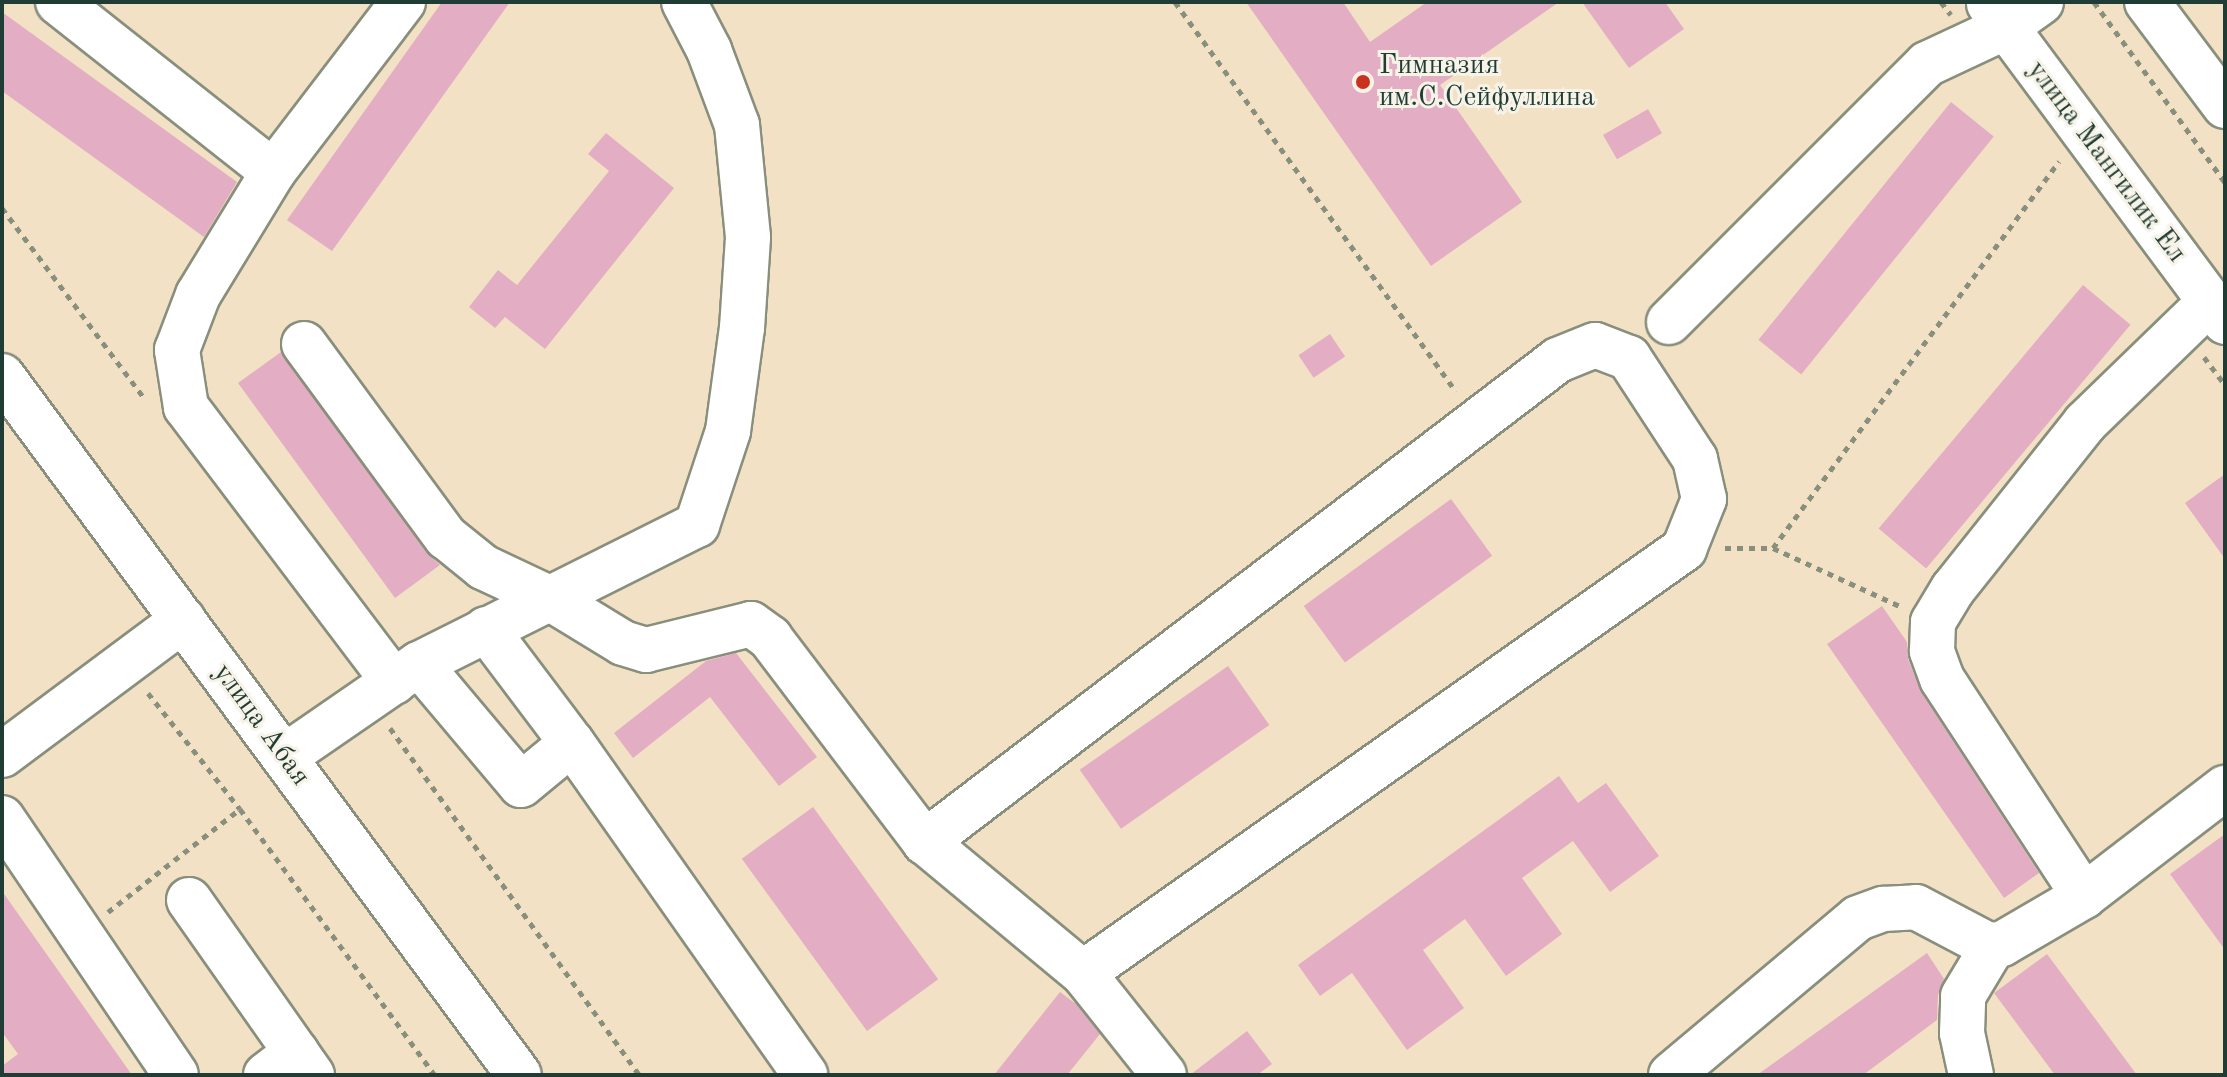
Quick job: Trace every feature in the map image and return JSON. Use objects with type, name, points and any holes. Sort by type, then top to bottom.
[{"type":"street","points":[[58,2],[273,172]]},
{"type":"street","points":[[403,2],[273,172],[198,295],[177,350],[186,407],[407,673],[521,785],[572,743]]},
{"type":"street","points":[[284,757],[407,673],[486,629],[697,525],[728,431],[743,312],[748,237],[737,125],[709,50],[684,2]]},
{"type":"street","points":[[1669,322],[1927,64],[1997,15],[2041,2]]},
{"type":"street","points":[[2147,2],[2225,106]]},
{"type":"street","name":"улица Мангилик Ел","points":[[1997,15],[2218,312]]},
{"type":"street","points":[[2084,896],[1942,679],[1932,651],[1933,622],[1953,589],[2085,423],[2218,312]]},
{"type":"street","points":[[304,344],[446,537],[483,567],[551,599],[623,643],[646,650],[751,624],[770,638],[925,842],[1083,973],[1161,1074]]},
{"type":"street","points":[[925,842],[1558,360],[1595,345],[1629,358],[1695,459],[1704,499],[1684,549],[1083,973]]},
{"type":"street","name":"улица Абая","points":[[2,376],[519,1075]]},
{"type":"street","points":[[2,755],[183,620]]},
{"type":"street","points":[[486,629],[572,743],[805,1075]]},
{"type":"street","points":[[1971,1075],[1962,1033],[1963,996],[1993,946],[2084,896],[2219,805]]},
{"type":"street","points":[[2,818],[176,1075]]},
{"type":"street","points":[[189,900],[292,1067]]},
{"type":"street","points":[[1671,1075],[1858,918],[1883,909],[1916,907],[1993,946]]},
{"type":"path","points":[[1175,2],[1478,421]]},
{"type":"path","points":[[2094,2],[2225,182]]},
{"type":"path","points":[[1773,548],[2059,161]]},
{"type":"path","points":[[1684,549],[1773,548],[1933,622]]},
{"type":"path","points":[[125,663],[240,809],[435,1075]]},
{"type":"path","points":[[80,933],[240,809]]},
{"type":"building","points":[[442,2],[510,2],[332,251],[287,220]]},
{"type":"building","points":[[1246,2],[1343,2],[1370,42],[1427,2],[1559,2],[1440,85],[1522,202],[1431,266]]},
{"type":"building","points":[[1582,2],[1665,2],[1684,29],[1629,68]]},
{"type":"building","points":[[2,12],[237,182],[204,237],[2,91]]},
{"type":"building","points":[[1951,102],[1994,137],[1801,374],[1758,340]]},
{"type":"building","points":[[1648,109],[1662,133],[1617,159],[1603,135]]},
{"type":"building","points":[[606,133],[674,188],[545,349],[505,317],[495,328],[469,307],[498,270],[517,285],[609,171],[588,154]]},
{"type":"building","points":[[2083,285],[2130,325],[1926,568],[1879,529]]},
{"type":"building","points":[[1330,334],[1345,356],[1314,378],[1298,355]]},
{"type":"building","points":[[281,352],[426,552],[440,565],[395,598],[238,383]]},
{"type":"building","points":[[2225,474],[2225,559],[2185,503]]},
{"type":"building","points":[[1451,499],[1492,556],[1345,663],[1304,606]]},
{"type":"building","points":[[1882,606],[1907,642],[1908,659],[1921,692],[2039,873],[2004,898],[1827,644]]},
{"type":"building","points":[[736,653],[817,757],[779,786],[710,697],[633,758],[614,733],[706,661]]},
{"type":"building","points":[[1228,666],[1269,725],[1121,829],[1080,770]]},
{"type":"building","points":[[1559,776],[1578,803],[1606,783],[1659,856],[1610,892],[1573,841],[1522,878],[1562,934],[1506,976],[1465,919],[1423,950],[1464,1008],[1407,1050],[1352,973],[1320,996],[1298,965]]},
{"type":"building","points":[[813,807],[938,979],[867,1031],[742,859]]},
{"type":"building","points":[[2225,834],[2225,950],[2170,874]]},
{"type":"building","points":[[2,891],[132,1075],[2,1075],[2,1066],[18,1054],[2,1032]]},
{"type":"building","points":[[1927,953],[1944,979],[1938,995],[1937,1020],[1863,1075],[1757,1075]]},
{"type":"building","points":[[2047,954],[2137,1075],[2055,1075],[1994,993]]},
{"type":"building","points":[[1060,992],[1076,1004],[1100,1034],[1067,1075],[994,1075]]},
{"type":"building","points":[[1247,1031],[1272,1064],[1257,1075],[1190,1075]]},
{"type":"place","name":"Гимназия им.С.Сейфуллина","points":[[1363,82]]}]
